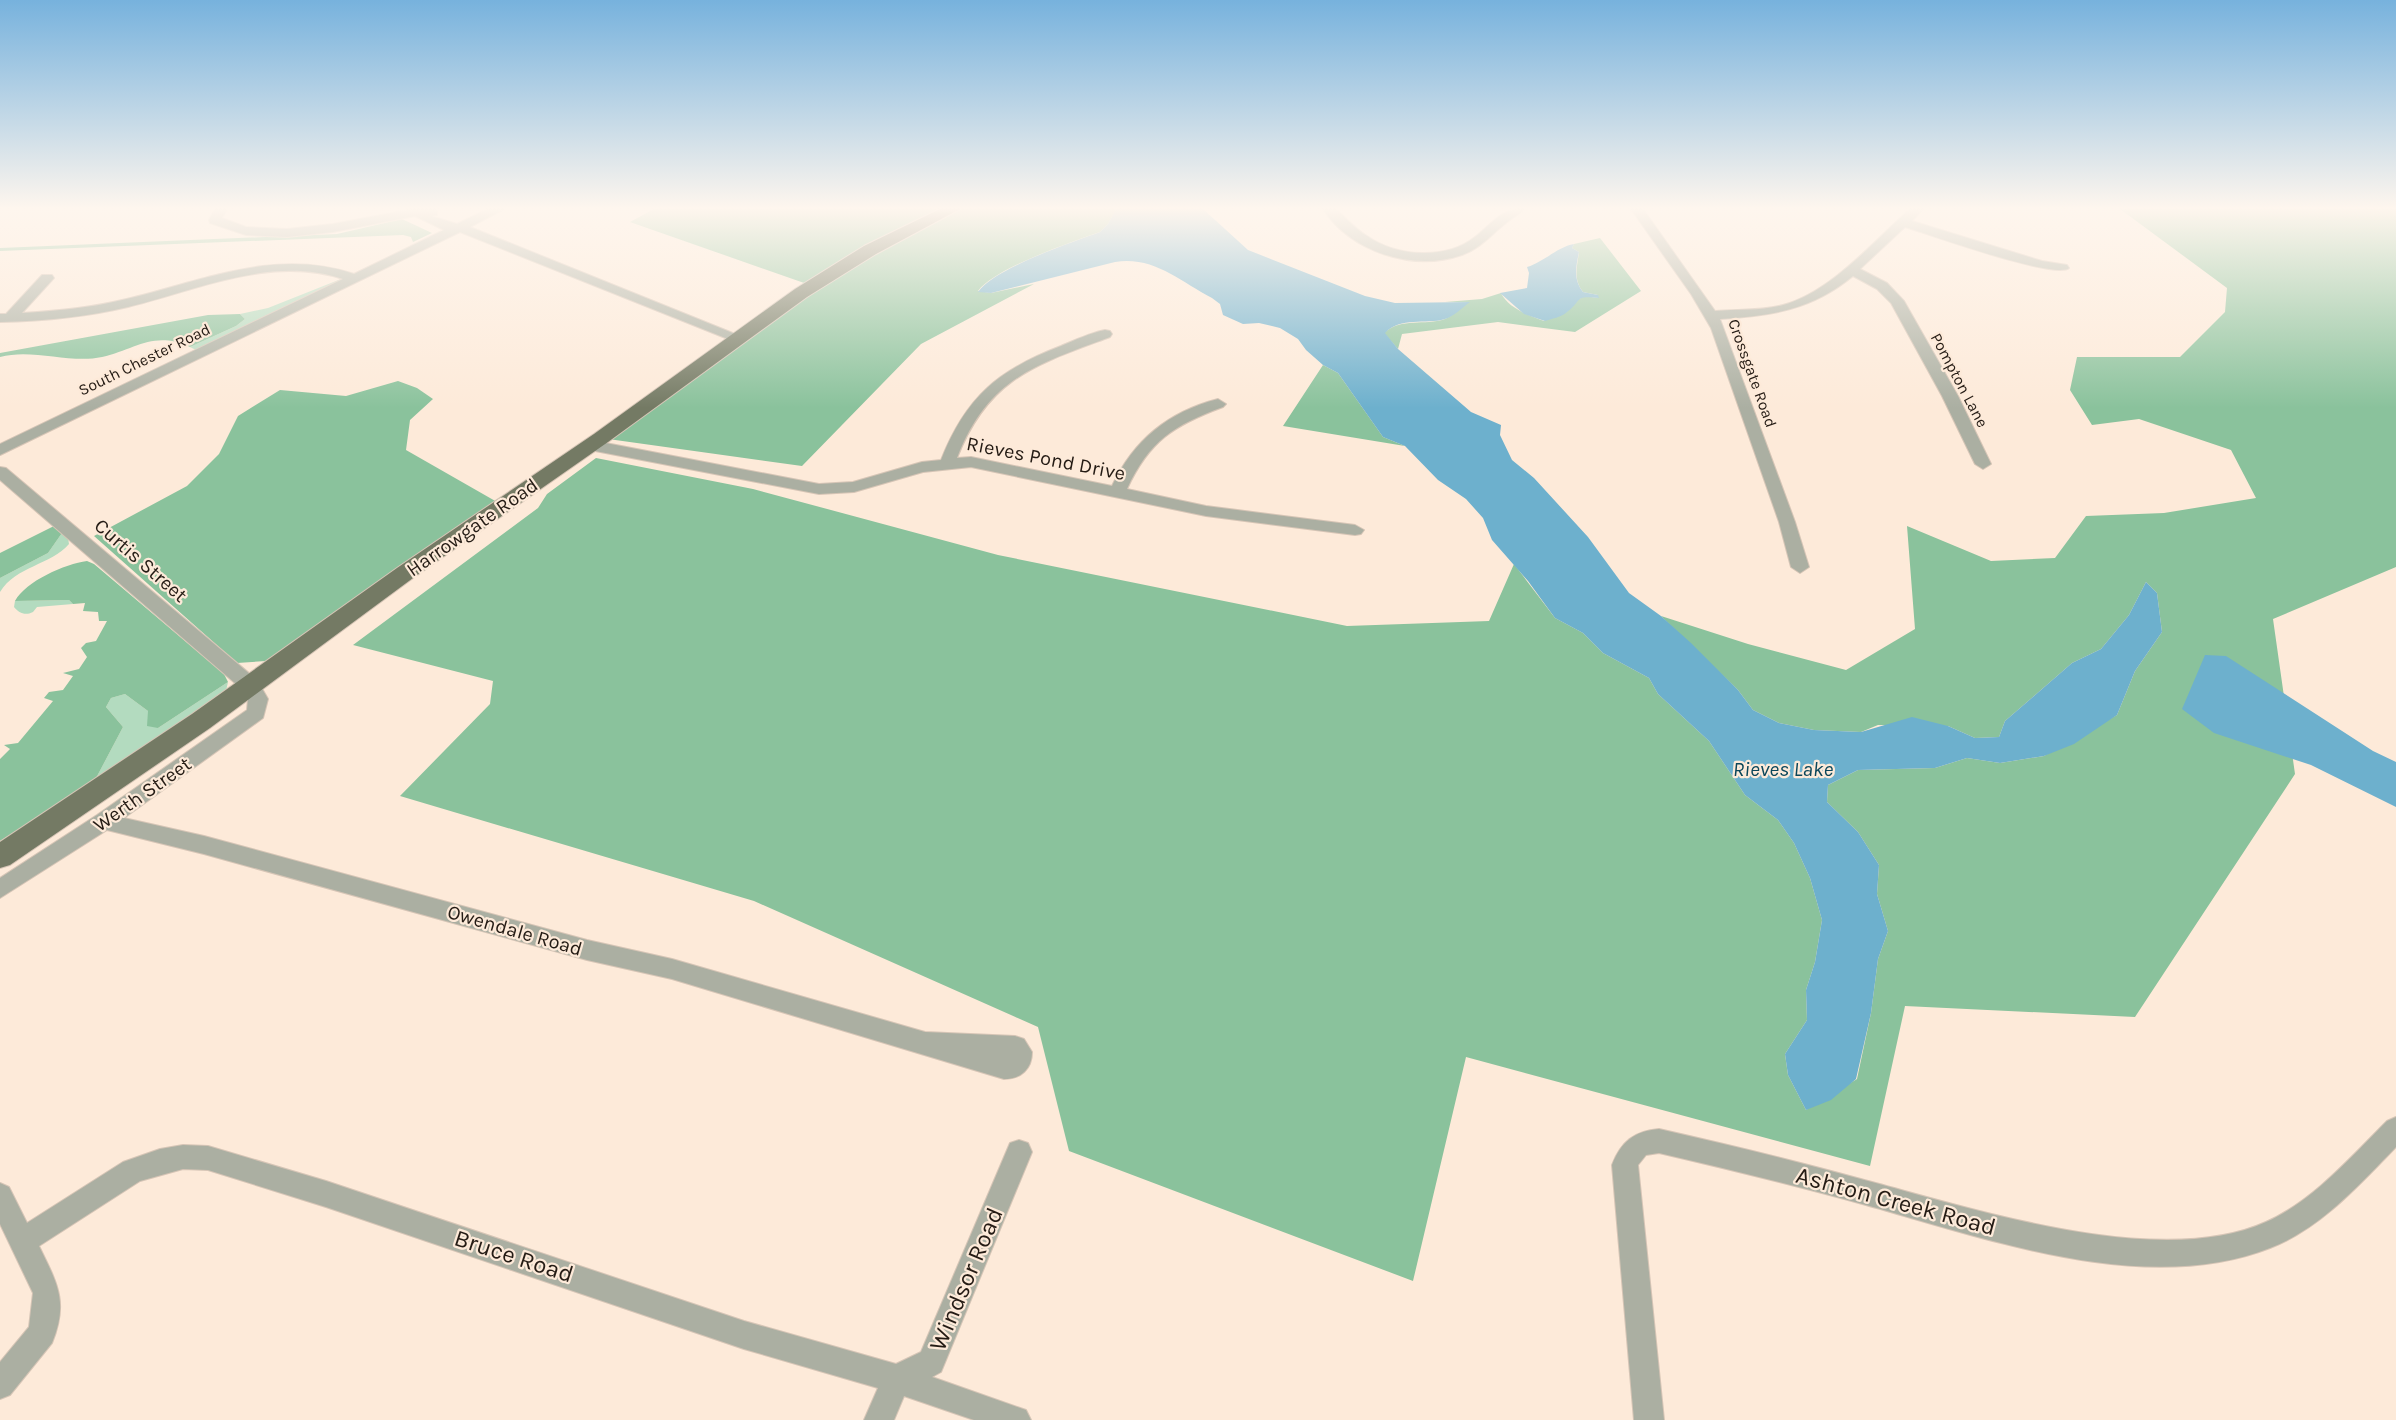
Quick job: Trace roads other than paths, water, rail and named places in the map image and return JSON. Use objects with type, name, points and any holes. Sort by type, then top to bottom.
[{"type":"main road","name":"Harrowgate Road","points":[[0,857],[124,776],[828,275]]},
{"type":"street","points":[[5,318],[104,308],[201,280],[230,275]]},
{"type":"street","points":[[348,275],[354,278]]},
{"type":"street","name":"South Chester Road","points":[[0,450],[360,275]]},
{"type":"street","points":[[579,275],[738,338]]},
{"type":"street","name":"Crossgate Road","points":[[1683,275],[1711,315],[1738,377],[1800,567]]},
{"type":"street","points":[[1711,315],[1792,306],[1821,291],[1842,275]]},
{"type":"street","name":"Pompton Lane","points":[[1862,275],[1882,286],[1897,301],[1950,396],[1983,464]]},
{"type":"street","points":[[5,318],[47,278]]},
{"type":"street","points":[[948,462],[969,414],[993,386],[1021,368],[1104,334]]},
{"type":"street","points":[[1117,492],[1139,450],[1151,436],[1176,419],[1218,404]]},
{"type":"street","name":"Rieves Pond Drive","points":[[590,445],[819,489],[872,483],[922,467],[948,462],[985,464],[1206,511],[1355,530]]},
{"type":"street","name":"Curtis Street","points":[[0,472],[250,685]]},
{"type":"street","name":"Werth Street","points":[[0,889],[104,821],[256,713],[258,699],[250,685]]},
{"type":"street","name":"Owendale Road","points":[[104,821],[204,845],[587,950],[672,969],[925,1043]]},
{"type":"street","name":"Ashton Creek Road","points":[[1648,1420],[1625,1165],[1628,1156],[1636,1146],[1647,1141],[1659,1141],[1773,1168],[2047,1240],[2105,1249],[2168,1253],[2198,1252],[2238,1246],[2268,1236],[2304,1213],[2363,1162],[2396,1129]]},
{"type":"street","name":"Windsor Road","points":[[897,1379],[932,1362],[1019,1152]]},
{"type":"street","name":"Bruce Road","points":[[23,1241],[132,1172],[172,1159],[208,1158],[326,1194],[744,1335],[897,1379],[1016,1420]]},
{"type":"street","points":[[0,1196],[47,1292],[42,1333],[0,1384]]},
{"type":"street","points":[[879,1420],[897,1379]]},
{"type":"water","name":"Rieves Lake","points":[[998,275],[1062,275],[991,293],[978,292]]},
{"type":"water","name":"Rieves Lake","points":[[1173,275],[1312,275],[1365,296],[1395,303],[1470,302],[1445,319],[1398,324],[1385,333],[1398,349],[1471,412],[1501,425],[1500,435],[1512,460],[1534,478],[1588,537],[1629,593],[1661,616],[1691,643],[1738,690],[1753,710],[1779,723],[1814,730],[1861,732],[1912,717],[1948,726],[1975,738],[1999,737],[2005,721],[2072,663],[2101,649],[2129,615],[2146,582],[2157,593],[2162,632],[2135,671],[2117,715],[2074,744],[2044,756],[2000,763],[1967,758],[1935,768],[1858,770],[1828,785],[1827,802],[1858,832],[1879,865],[1877,894],[1888,931],[1878,959],[1871,1013],[1856,1079],[1831,1100],[1806,1110],[1788,1075],[1785,1054],[1807,1020],[1806,990],[1815,962],[1822,920],[1810,878],[1794,843],[1778,820],[1745,795],[1709,741],[1658,694],[1649,678],[1603,653],[1583,633],[1555,618],[1528,581],[1492,540],[1483,518],[1466,499],[1438,480],[1405,446],[1383,437],[1338,373],[1323,365],[1306,350],[1298,339],[1280,328],[1259,323],[1243,324],[1223,315],[1220,304]]},
{"type":"water","points":[[1529,275],[1577,275],[1583,292],[1598,295],[1599,298],[1579,299],[1565,314],[1545,321],[1524,314],[1500,293],[1527,288]]},
{"type":"water","points":[[2205,655],[2226,656],[2373,751],[2396,762],[2396,807],[2311,765],[2214,733],[2182,709]]}]
